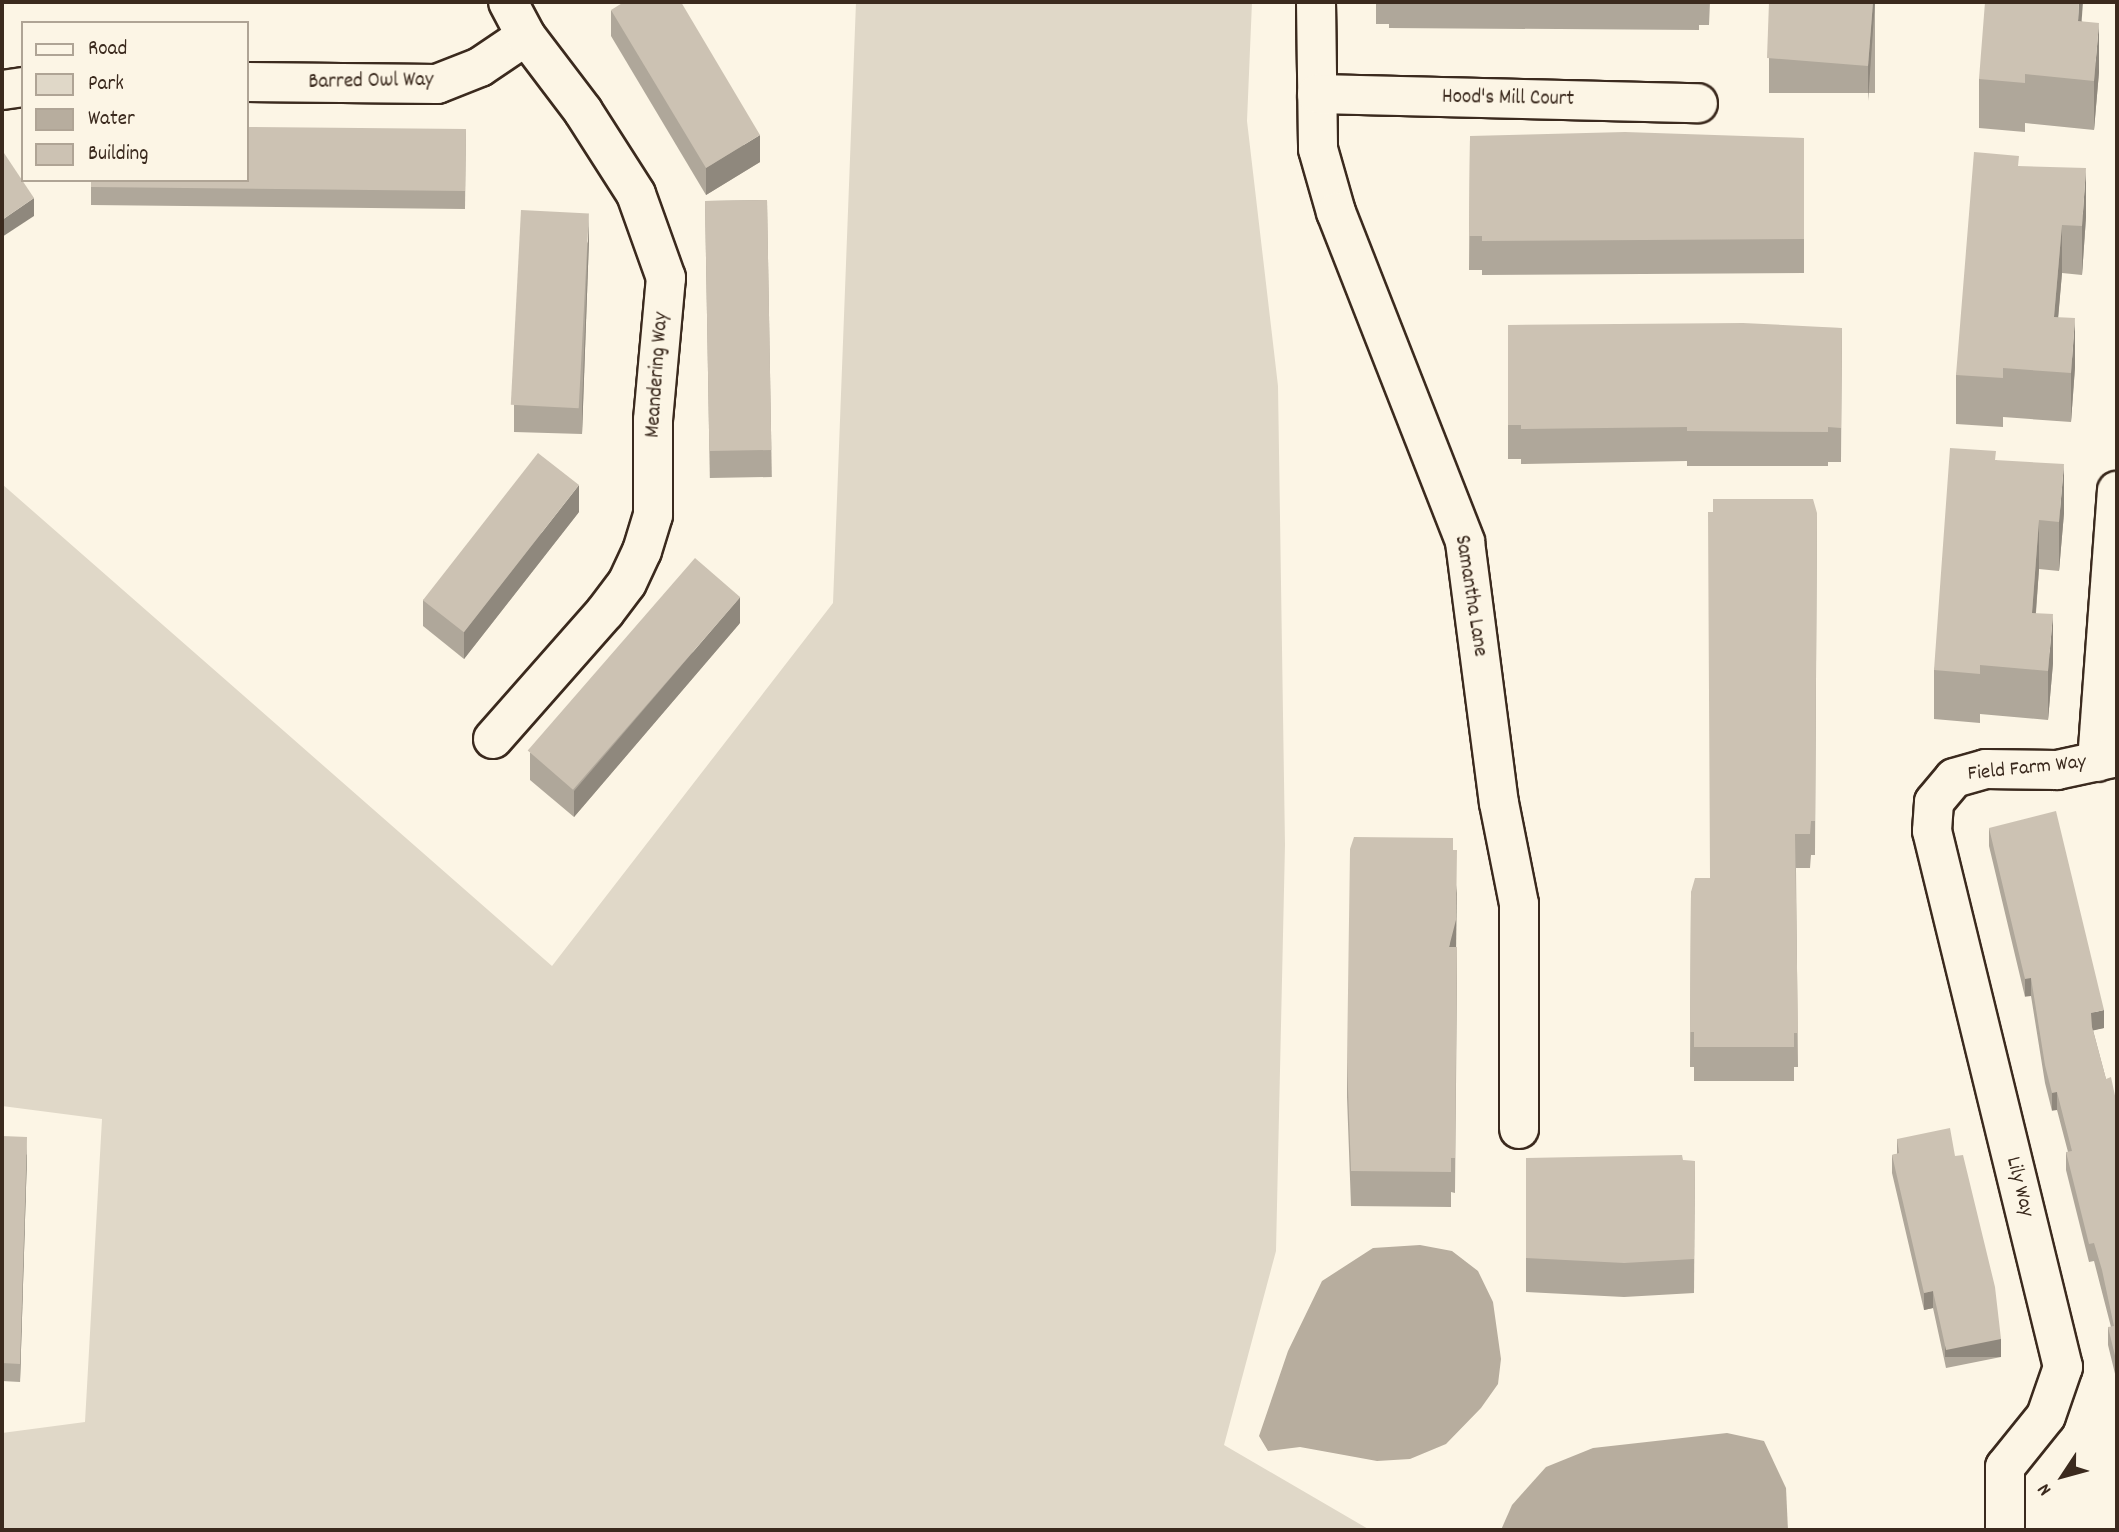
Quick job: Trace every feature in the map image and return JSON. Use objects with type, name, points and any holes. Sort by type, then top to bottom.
[{"type":"street","name":"Meandering Way","points":[[493,739],[605,612],[627,583],[642,551],[653,515],[653,421],[666,278],[636,194],[583,111],[526,36],[508,2]]},
{"type":"street","name":"Samantha Lane","points":[[1316,2],[1318,149],[1336,212],[1465,542],[1499,803],[1519,904],[1519,1129]]},
{"type":"street","name":"Barred Owl Way","points":[[248,82],[437,84],[480,66],[526,36]]},
{"type":"street","points":[[2,90],[21,87]]},
{"type":"street","name":"Hood's Mill Court","points":[[1317,94],[1698,103]]},
{"type":"street","points":[[2107,760],[2117,491]]},
{"type":"street","name":"Field Farm Way","points":[[1932,831],[1934,802],[1954,778],[1986,769],[2057,770],[2107,760]]},
{"type":"street","name":"Lily Way","points":[[1932,831],[2063,1367],[2046,1416],[2005,1467],[2004,1530]]},
{"type":"green space","points":[[856,2],[1252,2],[1247,121],[1278,386],[1285,845],[1276,1251],[1224,1445],[1370,1530],[2,1530],[2,1433],[85,1422],[102,1119],[2,1106],[2,484],[552,966],[833,603]]},
{"type":"water","points":[[1420,1245],[1452,1251],[1478,1271],[1493,1302],[1501,1359],[1498,1384],[1481,1408],[1446,1444],[1410,1459],[1377,1461],[1300,1447],[1268,1451],[1259,1436],[1288,1351],[1322,1281],[1373,1248]]},
{"type":"water","points":[[1727,1433],[1764,1441],[1786,1488],[1788,1530],[1501,1530],[1512,1505],[1546,1467],[1593,1448]]},
{"type":"building","points":[[624,2],[681,2],[760,135],[706,168],[611,10]]},
{"type":"building","points":[[1769,2],[1873,2],[1868,66],[1767,58]]},
{"type":"building","points":[[1985,2],[2079,2],[2078,21],[2099,23],[2094,81],[2025,74],[2025,83],[1979,79]]},
{"type":"building","points":[[248,127],[466,129],[465,191],[91,187],[91,182],[248,182]]},
{"type":"building","points":[[1625,132],[1804,138],[1804,239],[1482,241],[1482,236],[1469,236],[1470,136]]},
{"type":"building","points":[[2,150],[34,198],[2,220]]},
{"type":"building","points":[[1974,152],[2019,156],[2018,166],[2086,168],[2082,226],[2062,225],[2054,317],[2075,318],[2071,373],[2003,368],[2003,378],[1956,375]]},
{"type":"building","points":[[767,200],[771,450],[709,451],[705,201]]},
{"type":"building","points":[[521,210],[589,214],[579,408],[511,405]]},
{"type":"building","points":[[1743,323],[1842,328],[1841,428],[1828,427],[1828,432],[1687,431],[1687,427],[1521,429],[1521,425],[1508,425],[1508,325]]},
{"type":"building","points":[[1950,448],[1996,451],[1995,460],[2064,464],[2059,522],[2039,520],[2032,613],[2053,614],[2048,671],[1980,665],[1980,674],[1934,670]]},
{"type":"building","points":[[538,453],[579,485],[464,632],[423,600]]},
{"type":"building","points":[[1713,499],[1813,499],[1817,513],[1815,821],[1811,821],[1810,834],[1795,834],[1798,1033],[1794,1033],[1794,1047],[1694,1047],[1694,1032],[1690,1032],[1691,892],[1695,878],[1710,878],[1708,512],[1713,512]]},
{"type":"building","points":[[695,558],[740,597],[573,790],[528,750]]},
{"type":"building","points":[[2056,811],[2104,1010],[2091,1013],[2092,1027],[2106,1079],[2111,1077],[2117,1105],[2117,1364],[2108,1327],[2114,1326],[2102,1270],[2094,1243],[2089,1244],[2066,1152],[2072,1151],[2057,1092],[2052,1093],[2045,1065],[2031,978],[2025,979],[1989,828]]},
{"type":"building","points":[[1354,837],[1453,838],[1453,850],[1457,850],[1456,920],[1449,947],[1457,947],[1455,1158],[1451,1158],[1451,1172],[1351,1171],[1347,1062],[1350,849]]},
{"type":"building","points":[[1950,1128],[1955,1156],[1963,1155],[1995,1287],[2001,1339],[1946,1350],[1933,1291],[1924,1293],[1892,1155],[1899,1153],[1897,1139]]},
{"type":"building","points":[[2,1136],[27,1137],[20,1364],[2,1363]]},
{"type":"building","points":[[1682,1155],[1683,1160],[1695,1161],[1694,1259],[1624,1263],[1526,1258],[1526,1158]]}]
